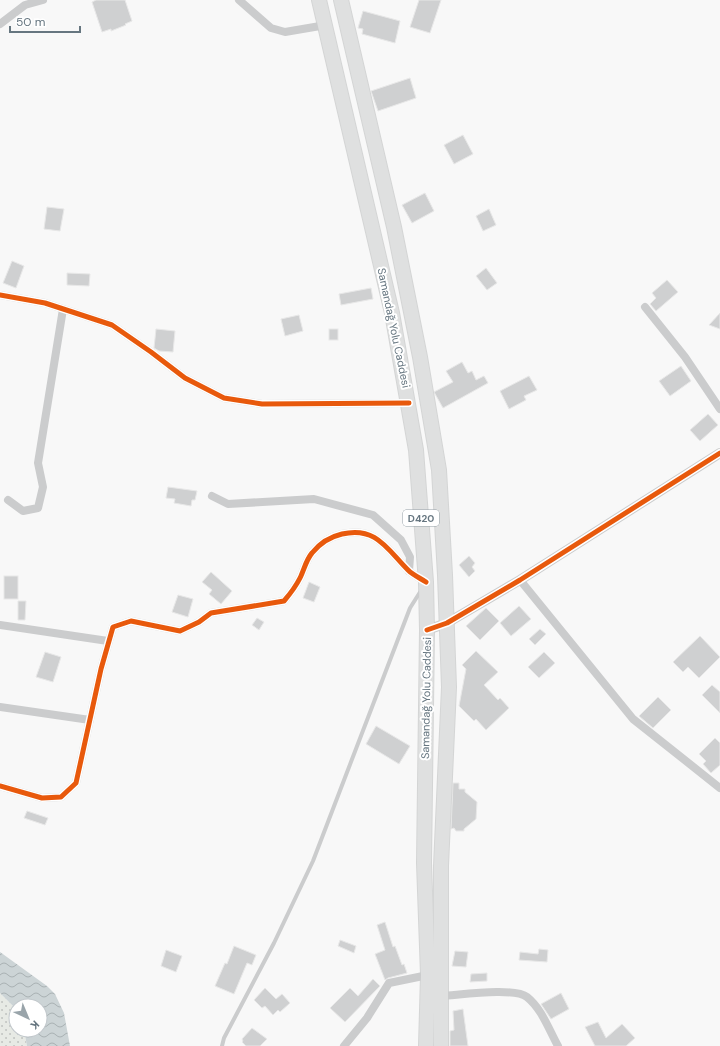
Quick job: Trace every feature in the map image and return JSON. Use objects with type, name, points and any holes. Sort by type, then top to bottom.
[{"type":"highway","name":"Samandağ Yolu Caddesi","points":[[320,0],[392,313],[409,403],[416,450],[426,582],[427,630],[424,863],[428,975],[426,1046]]},
{"type":"highway","name":"Samandağ Yolu Caddesi","points":[[341,0],[394,226],[420,357],[439,470],[449,687],[441,866],[441,1046]]},
{"type":"street","points":[[0,24],[25,5],[43,0]]},
{"type":"street","points":[[239,0],[270,28],[285,32],[306,30],[326,25]]},
{"type":"street","points":[[0,295],[44,303],[112,325],[185,378],[224,398],[262,404],[409,403]]},
{"type":"street","points":[[645,307],[684,358],[720,409]]},
{"type":"street","points":[[8,500],[22,511],[38,508],[43,487],[38,463],[63,309]]},
{"type":"street","points":[[427,630],[447,623],[520,580],[720,453]]},
{"type":"street","points":[[212,496],[228,504],[314,499],[373,515],[401,540],[410,557],[409,571]]},
{"type":"street","points":[[0,786],[42,798],[61,798],[76,783],[108,641],[113,627],[131,621],[180,631],[199,622],[211,614],[284,601],[300,579],[310,554],[321,543],[334,536],[349,532],[362,532],[375,537],[388,547],[409,571],[426,582]]},
{"type":"street","points":[[520,580],[633,719],[720,788]]},
{"type":"street","points":[[0,625],[108,641]]},
{"type":"street","points":[[0,707],[90,720]]},
{"type":"street","points":[[344,1046],[367,1018],[389,983],[428,975]]},
{"type":"street","points":[[442,996],[507,991],[526,996],[540,1012],[558,1046]]},
{"type":"lane","points":[[222,1046],[224,1038],[274,942],[313,861],[410,608],[426,582]]},
{"type":"shaded area","points":[[0,993],[8,1001],[8,1038],[26,1038],[27,1046],[0,1046]]},
{"type":"water","points":[[0,952],[47,986],[55,994],[64,1013],[70,1046],[27,1046],[26,1038],[48,1038],[48,998],[8,998],[8,1001],[0,993]]},
{"type":"building","points":[[96,0],[125,0],[132,21],[111,31],[111,29],[102,32],[92,2]]},
{"type":"building","points":[[419,0],[441,0],[430,33],[410,27]]},
{"type":"building","points":[[363,11],[400,21],[395,43],[362,34],[363,29],[358,28]]},
{"type":"building","points":[[410,78],[416,98],[378,111],[371,91]]},
{"type":"building","points":[[463,135],[473,154],[454,164],[444,145]]},
{"type":"building","points":[[425,193],[434,211],[412,223],[402,205]]},
{"type":"building","points":[[47,207],[64,209],[60,231],[44,229]]},
{"type":"building","points":[[489,209],[496,225],[483,231],[476,216]]},
{"type":"building","points":[[12,261],[24,266],[16,288],[3,283]]},
{"type":"building","points":[[486,268],[497,283],[487,290],[476,276]]},
{"type":"building","points":[[67,273],[90,274],[89,286],[67,285]]},
{"type":"building","points":[[667,280],[678,292],[656,311],[650,304],[656,298],[652,293]]},
{"type":"building","points":[[371,288],[373,299],[341,305],[339,294]]},
{"type":"building","points":[[720,313],[720,329],[709,325]]},
{"type":"building","points":[[299,315],[303,331],[285,336],[281,319]]},
{"type":"building","points":[[156,329],[175,331],[173,352],[159,351],[154,348]]},
{"type":"building","points":[[329,329],[338,329],[338,340],[329,340]]},
{"type":"building","points":[[462,362],[468,373],[472,371],[476,380],[484,376],[488,383],[443,408],[434,392],[453,382],[446,371]]},
{"type":"building","points":[[681,366],[691,381],[670,396],[659,381]]},
{"type":"building","points":[[529,376],[537,390],[524,396],[526,400],[509,409],[500,391]]},
{"type":"building","points":[[708,414],[718,425],[700,441],[690,430]]},
{"type":"building","points":[[168,487],[197,491],[195,500],[192,500],[191,506],[174,503],[175,499],[166,498]]},
{"type":"building","points":[[469,556],[475,563],[472,567],[475,571],[469,577],[459,565]]},
{"type":"building","points":[[211,572],[232,591],[221,604],[209,594],[212,590],[202,582]]},
{"type":"building","points":[[4,576],[18,576],[18,599],[4,599]]},
{"type":"building","points":[[309,582],[320,587],[314,602],[303,598]]},
{"type":"building","points":[[178,595],[193,599],[188,617],[172,612]]},
{"type":"building","points":[[18,601],[26,601],[25,620],[18,620]]},
{"type":"building","points":[[519,606],[531,619],[511,636],[500,623]]},
{"type":"building","points":[[486,608],[499,621],[480,640],[466,626]]},
{"type":"building","points":[[257,618],[264,622],[259,630],[252,625]]},
{"type":"building","points":[[540,629],[546,634],[535,645],[529,639]]},
{"type":"building","points":[[700,636],[720,657],[699,678],[688,667],[683,672],[673,662]]},
{"type":"building","points":[[476,651],[498,672],[484,685],[498,700],[500,698],[509,708],[486,730],[476,719],[474,721],[459,706],[466,669],[462,665]]},
{"type":"building","points":[[45,652],[61,657],[53,682],[36,677]]},
{"type":"building","points":[[544,652],[555,663],[539,678],[528,667]]},
{"type":"building","points":[[712,685],[720,692],[720,713],[702,695]]},
{"type":"building","points":[[658,697],[671,710],[653,728],[639,716]]},
{"type":"building","points":[[376,726],[410,746],[399,764],[366,744]]},
{"type":"building","points":[[715,738],[720,743],[720,765],[711,773],[703,764],[706,761],[699,754]]},
{"type":"building","points":[[453,783],[459,783],[459,789],[465,789],[465,792],[477,802],[476,819],[464,829],[464,831],[456,831],[454,828],[451,829]]},
{"type":"building","points":[[27,811],[48,818],[45,825],[24,818]]},
{"type":"building","points":[[385,922],[393,947],[395,946],[402,965],[404,964],[407,973],[385,980],[375,954],[385,950],[377,925]]},
{"type":"building","points":[[340,940],[356,946],[354,953],[338,946]]},
{"type":"building","points":[[234,946],[256,955],[252,965],[247,963],[234,994],[215,986],[225,963],[227,964]]},
{"type":"building","points":[[539,949],[548,950],[547,962],[519,960],[520,952],[538,954]]},
{"type":"building","points":[[166,950],[182,956],[176,972],[161,966]]},
{"type":"building","points":[[455,951],[468,952],[466,967],[452,966]]},
{"type":"building","points":[[487,973],[487,981],[470,982],[471,974]]},
{"type":"building","points":[[373,979],[380,986],[345,1022],[330,1008],[350,988],[358,996]]},
{"type":"building","points":[[265,988],[276,999],[282,994],[290,1003],[280,1012],[278,1010],[273,1015],[265,1006],[262,1008],[254,1000]]},
{"type":"building","points":[[561,993],[569,1009],[551,1019],[541,1004]]},
{"type":"building","points":[[463,1009],[468,1046],[450,1046],[450,1031],[454,1030],[453,1011]]},
{"type":"building","points":[[598,1022],[606,1038],[622,1024],[635,1038],[626,1046],[595,1046],[585,1027]]},
{"type":"building","points":[[252,1028],[267,1039],[260,1046],[246,1046],[242,1042],[242,1039]]},
{"type":"cycle path","points":[[0,295],[45,303],[112,325],[185,378],[224,398],[262,404],[409,403]]},
{"type":"cycle path","points":[[427,630],[447,623],[520,580],[720,453]]},
{"type":"cycle path","points":[[0,786],[42,798],[61,797],[76,783],[101,669],[113,627],[131,621],[180,631],[199,622],[211,613],[284,601],[297,584],[308,559],[315,549],[322,543],[337,535],[354,532],[364,533],[380,541],[410,572],[426,582]]}]
